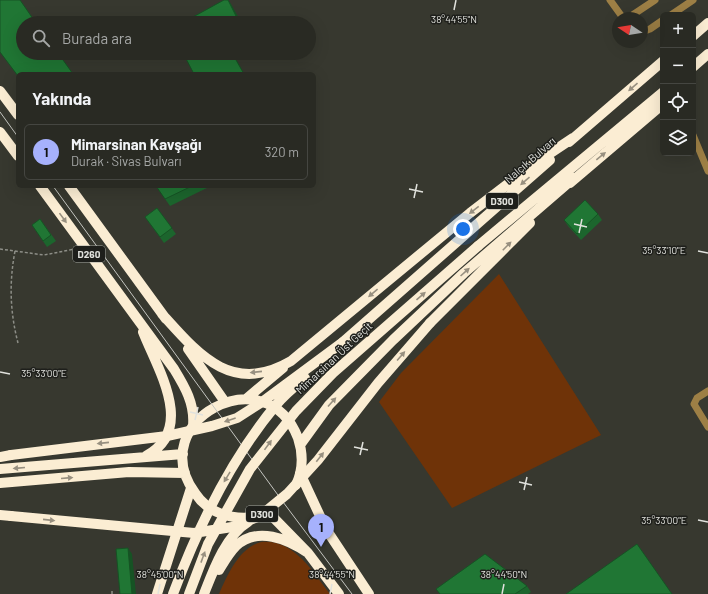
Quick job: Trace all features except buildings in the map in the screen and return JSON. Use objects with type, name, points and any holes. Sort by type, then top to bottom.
[{"type":"highway","points":[[696,33],[708,23]]},
{"type":"highway","points":[[696,65],[708,54]]},
{"type":"highway","name":"Nalçık Bulvarı","points":[[342,342],[660,64]]},
{"type":"highway","points":[[0,91],[16,112]]},
{"type":"highway","name":"Mimarsinan Üst Geçit","points":[[189,594],[208,544],[250,469],[296,411],[333,373],[478,246],[660,94]]},
{"type":"highway","points":[[300,445],[330,405],[398,335],[490,250],[574,178],[660,109]]},
{"type":"highway","points":[[0,132],[16,153]]},
{"type":"highway","points":[[246,399],[470,213],[534,164],[574,138]]},
{"type":"highway","name":"D300","points":[[0,515],[194,533],[232,527],[260,516],[287,494],[374,388],[430,323],[574,178]]},
{"type":"highway","name":"D260","points":[[41,188],[139,322]]},
{"type":"highway","name":"D260","points":[[70,188],[162,314]]},
{"type":"highway","points":[[162,314],[195,351],[225,370],[242,373],[260,372],[278,367],[291,361]]},
{"type":"highway","points":[[162,314],[226,402]]},
{"type":"highway","points":[[139,322],[165,355],[186,390],[193,411],[193,426]]},
{"type":"highway","points":[[139,322],[169,396],[172,416],[170,430],[164,441],[145,457]]},
{"type":"highway","name":"Mimarsinan Üst Geçit","points":[[173,594],[190,548],[207,511],[247,445],[276,404],[342,342]]},
{"type":"highway","name":"D300","points":[[0,457],[167,436],[212,426],[237,418],[262,402],[342,342]]},
{"type":"highway","points":[[246,399],[268,405],[286,418],[295,430],[300,445],[302,454],[300,473],[288,497],[268,512],[256,516],[244,518],[219,513],[208,507],[191,488],[185,473],[184,454],[188,434],[193,426],[207,411],[226,402],[246,399]]},
{"type":"highway","points":[[0,469],[184,454]]},
{"type":"highway","points":[[0,483],[129,472],[185,473]]},
{"type":"highway","points":[[300,473],[326,529],[369,594]]},
{"type":"highway","points":[[157,594],[191,488]]},
{"type":"highway","points":[[268,512],[308,553],[339,594]]},
{"type":"highway","points":[[204,594],[221,554],[241,526],[256,516]]},
{"type":"highway","points":[[204,594],[232,551],[240,543],[248,539],[264,536],[277,537],[291,542],[308,553]]},
{"type":"street","points":[[610,0],[619,12]]},
{"type":"street","points":[[637,12],[655,0]]},
{"type":"street","points":[[675,12],[693,0]]},
{"type":"street","points":[[648,30],[660,22]]},
{"type":"street","points":[[696,66],[708,62]]},
{"type":"street","points":[[696,142],[708,171]]},
{"type":"street","points":[[708,391],[697,398],[694,404],[708,428]]},
{"type":"path","points":[[0,249],[34,255],[64,252],[83,246]]},
{"type":"path","points":[[14,251],[10,303],[18,343]]},
{"type":"shaded area","points":[[499,274],[601,435],[452,508],[379,402],[401,373]]},
{"type":"shaded area","points":[[261,542],[273,542],[293,551],[309,567],[330,594],[219,594],[230,570],[240,556],[253,545]]},
{"type":"tram line","points":[[0,112],[16,134]]},
{"type":"tram line","points":[[54,188],[283,502],[352,594]]},
{"type":"place","name":"Mimarsinan Kavşağı","points":[[321,547]]}]
